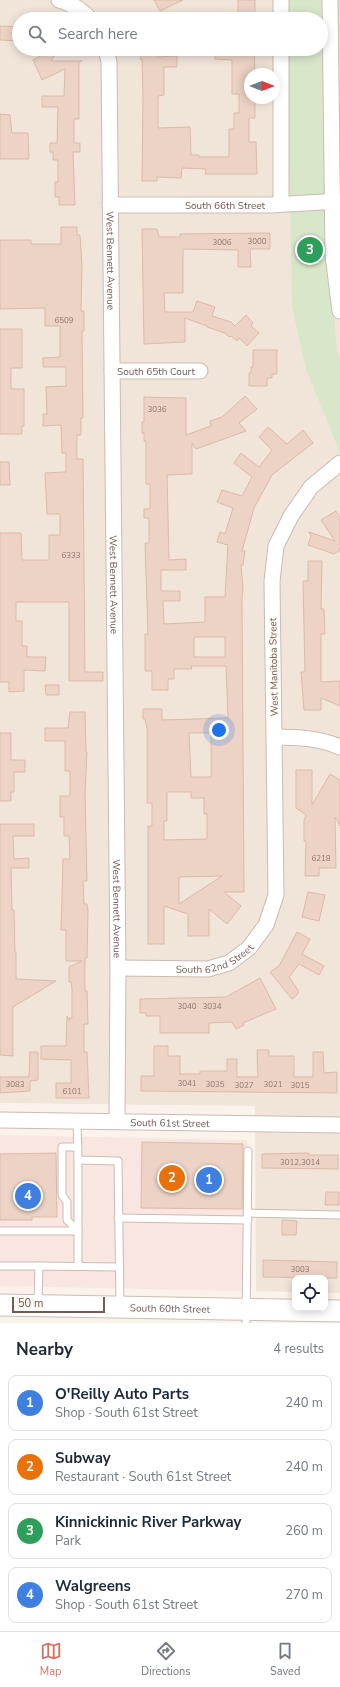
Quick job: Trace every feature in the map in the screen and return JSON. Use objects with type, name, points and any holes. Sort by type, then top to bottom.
[{"type":"main road","name":"South 60th Street","points":[[0,1305],[38,1305],[123,1315],[210,1308],[246,1316],[340,1311]]},
{"type":"street","points":[[58,0],[66,2],[83,12]]},
{"type":"street","points":[[281,0],[281,12]]},
{"type":"street","points":[[330,0],[336,202],[333,255],[340,311]]},
{"type":"street","name":"West Bennett Avenue","points":[[108,56],[109,62],[118,968],[118,1121]]},
{"type":"street","points":[[281,56],[281,204]]},
{"type":"street","name":"South 66th Street","points":[[110,205],[281,204],[336,202]]},
{"type":"street","name":"South 65th Court","points":[[112,371],[200,371]]},
{"type":"street","name":"West Manitoba Street","points":[[276,895],[272,581],[276,546],[291,516],[311,487],[340,463]]},
{"type":"street","points":[[275,737],[302,737],[329,742],[340,747]]},
{"type":"street","name":"South 62nd Street","points":[[118,968],[208,969],[229,963],[249,948],[266,926],[276,895]]},
{"type":"street","name":"South 61st Street","points":[[0,1120],[340,1124]]},
{"type":"lane","points":[[77,1121],[78,1266]]},
{"type":"lane","points":[[78,1148],[62,1148],[62,1195],[67,1202],[68,1220],[78,1231]]},
{"type":"lane","points":[[246,1316],[248,1151]]},
{"type":"lane","points":[[78,1160],[118,1161],[119,1267],[123,1315]]},
{"type":"lane","points":[[118,1218],[340,1214]]},
{"type":"lane","points":[[0,1231],[78,1231]]},
{"type":"lane","points":[[0,1266],[119,1267]]},
{"type":"lane","points":[[38,1305],[39,1266]]},
{"type":"shaded area","points":[[0,0],[340,0],[340,1293],[328,1293],[328,1275],[292,1275],[292,1292],[256,1291],[255,1106],[0,1103]]},
{"type":"shaded area","points":[[0,1135],[247,1140],[241,1291],[0,1286]]},
{"type":"green space","points":[[286,0],[340,0],[340,192],[324,192],[337,351],[340,358],[340,453],[306,369],[292,307],[287,56],[328,56],[328,12],[287,12]]},
{"type":"building","points":[[154,0],[183,0],[160,11]]},
{"type":"building","points":[[238,0],[255,0],[255,12],[238,12]]},
{"type":"building","points":[[0,26],[12,27],[12,41],[0,40]]},
{"type":"building","points":[[40,56],[54,56],[51,61],[82,61],[79,62],[79,119],[74,119],[74,143],[80,143],[80,152],[73,152],[75,205],[59,205],[59,197],[55,197],[55,182],[58,182],[58,160],[53,160],[53,152],[50,152],[50,143],[57,143],[58,107],[42,107],[42,96],[64,96],[65,69],[42,80],[33,60]]},
{"type":"building","points":[[140,56],[177,56],[177,67],[164,67],[164,95],[158,96],[158,128],[190,127],[191,155],[199,155],[199,157],[229,157],[229,129],[234,129],[234,113],[239,113],[239,94],[232,94],[232,60],[215,59],[215,56],[254,56],[255,68],[244,68],[244,104],[255,104],[255,118],[249,118],[249,142],[256,142],[257,174],[205,174],[206,169],[182,168],[181,178],[157,177],[157,181],[142,181],[142,59],[141,60]]},
{"type":"building","points":[[0,114],[10,115],[12,133],[28,133],[29,159],[0,159]]},
{"type":"building","points":[[61,227],[77,227],[77,235],[80,235],[82,266],[81,311],[84,311],[84,331],[82,331],[83,418],[81,418],[81,435],[77,435],[77,459],[83,459],[85,672],[103,672],[103,681],[69,681],[69,602],[16,602],[16,621],[22,621],[22,646],[27,646],[27,657],[46,657],[45,671],[24,670],[24,691],[9,692],[9,682],[0,682],[0,533],[21,533],[22,560],[49,560],[49,535],[60,535],[60,514],[47,514],[45,473],[66,472],[66,453],[62,453],[61,425],[43,426],[43,414],[47,414],[46,387],[66,386],[66,367],[43,367],[43,358],[60,357],[60,326],[45,326],[45,308],[0,309],[0,240],[31,240],[31,244],[61,244]]},
{"type":"building","points":[[142,229],[157,229],[159,237],[180,237],[180,234],[270,233],[270,249],[250,249],[251,267],[238,267],[238,250],[183,249],[183,293],[164,293],[165,312],[193,312],[197,301],[215,307],[212,316],[231,322],[235,326],[246,315],[253,323],[251,326],[259,333],[247,346],[239,338],[237,341],[225,333],[185,318],[185,342],[144,344]]},
{"type":"building","points":[[0,329],[22,329],[22,368],[11,368],[11,389],[24,389],[24,426],[22,426],[22,434],[0,434]]},
{"type":"building","points":[[253,350],[277,350],[277,374],[272,374],[272,378],[267,378],[267,386],[249,386],[249,373],[251,373],[251,367],[253,367]]},
{"type":"building","points":[[245,396],[257,409],[239,423],[246,431],[196,449],[192,443],[192,474],[167,475],[169,560],[186,559],[186,570],[161,570],[161,591],[180,591],[180,601],[163,601],[164,624],[205,622],[205,597],[225,597],[228,545],[217,542],[220,532],[225,534],[233,508],[217,502],[222,490],[242,496],[252,477],[234,463],[241,453],[259,467],[272,450],[259,437],[268,427],[287,444],[303,430],[313,443],[272,475],[254,508],[242,551],[245,551],[243,565],[241,565],[243,589],[244,892],[224,892],[241,906],[227,924],[209,909],[209,936],[188,936],[188,914],[164,906],[164,944],[148,944],[148,826],[152,826],[152,803],[147,803],[147,728],[145,719],[143,719],[143,709],[162,709],[162,720],[228,718],[226,666],[191,666],[192,669],[174,669],[174,679],[168,679],[168,690],[152,690],[152,671],[145,671],[145,634],[148,634],[145,543],[149,543],[149,518],[144,518],[144,509],[150,509],[150,484],[146,484],[146,441],[144,441],[144,433],[142,433],[142,422],[144,422],[144,397],[186,398],[186,435],[211,426],[210,421],[222,417]],"holes":[[[194,637],[225,637],[225,657],[194,657]],[[189,733],[211,733],[211,777],[191,777]],[[167,792],[191,792],[191,798],[204,798],[204,814],[207,814],[207,839],[164,840],[164,821],[167,821]],[[222,876],[179,904],[179,877]]]},
{"type":"building","points":[[0,462],[9,462],[10,485],[0,485]]},
{"type":"building","points":[[336,511],[340,518],[340,550],[334,554],[308,545],[311,536],[309,532],[335,541],[321,520]]},
{"type":"building","points":[[308,561],[322,561],[321,609],[324,609],[325,634],[321,634],[321,682],[340,681],[340,706],[321,698],[321,710],[304,710],[301,672],[305,672],[303,581],[308,581]]},
{"type":"building","points":[[45,685],[59,685],[59,695],[46,695]]},
{"type":"building","points":[[70,712],[85,712],[87,752],[85,793],[87,881],[83,881],[84,904],[87,904],[88,911],[87,958],[85,958],[85,991],[87,991],[88,1024],[84,1024],[84,1052],[87,1052],[89,1098],[56,1098],[56,1083],[71,1083],[71,1060],[41,1059],[41,1046],[66,1046],[67,1016],[69,1021],[69,1018],[72,1018],[72,989],[71,982],[69,982],[69,967],[82,961],[66,961],[66,930],[61,930],[63,859],[70,859],[69,836],[64,836],[64,817],[60,817],[60,796],[70,796],[70,771],[65,771],[65,741],[45,741],[45,728],[68,728]]},
{"type":"building","points":[[0,733],[11,733],[11,760],[25,760],[25,772],[14,772],[14,792],[11,792],[11,801],[0,801]]},
{"type":"building","points":[[296,770],[312,770],[312,805],[330,774],[340,780],[340,826],[335,817],[336,868],[319,868],[319,876],[305,876],[306,841],[304,841],[304,820],[306,815],[296,808]]},
{"type":"building","points":[[0,824],[34,824],[34,836],[13,836],[14,859],[29,858],[29,868],[11,868],[12,910],[14,910],[16,952],[16,979],[56,981],[13,1007],[13,1056],[0,1055]]},
{"type":"building","points":[[308,892],[325,895],[319,921],[302,917]]},
{"type":"building","points":[[297,932],[310,939],[302,954],[324,966],[319,975],[299,964],[289,977],[298,990],[298,994],[292,999],[270,972],[279,966]]},
{"type":"building","points":[[260,978],[276,1009],[243,1023],[244,1025],[236,1029],[232,1022],[209,1023],[209,1033],[160,1033],[160,1016],[146,1016],[146,1013],[140,1013],[140,999],[226,997]]},
{"type":"building","points":[[154,1046],[168,1046],[168,1056],[180,1056],[180,1074],[200,1074],[200,1071],[227,1071],[227,1059],[237,1059],[237,1077],[258,1077],[257,1050],[269,1050],[269,1056],[294,1056],[294,1077],[313,1077],[313,1052],[323,1052],[324,1073],[337,1072],[337,1093],[141,1091],[141,1076],[154,1076]]},
{"type":"building","points":[[30,1052],[38,1052],[38,1080],[30,1081],[30,1091],[0,1093],[0,1077],[29,1077]]},
{"type":"building","points":[[142,1142],[243,1144],[242,1209],[141,1208]]},
{"type":"building","points":[[56,1153],[57,1217],[32,1217],[32,1220],[0,1220],[0,1154]]},
{"type":"building","points":[[309,1153],[309,1155],[338,1155],[338,1169],[262,1168],[262,1154]]},
{"type":"building","points":[[326,1192],[339,1192],[339,1205],[325,1205]]},
{"type":"building","points":[[282,1220],[297,1221],[296,1235],[282,1235]]},
{"type":"building","points":[[263,1260],[337,1262],[337,1278],[328,1278],[328,1275],[292,1275],[292,1277],[263,1277]]},
{"type":"place","name":"Kinnickinnic River Parkway","points":[[310,250]]},
{"type":"place","name":"Subway","points":[[172,1178]]},
{"type":"place","name":"O'Reilly Auto Parts","points":[[209,1180]]},
{"type":"place","name":"Walgreens","points":[[28,1196]]}]
